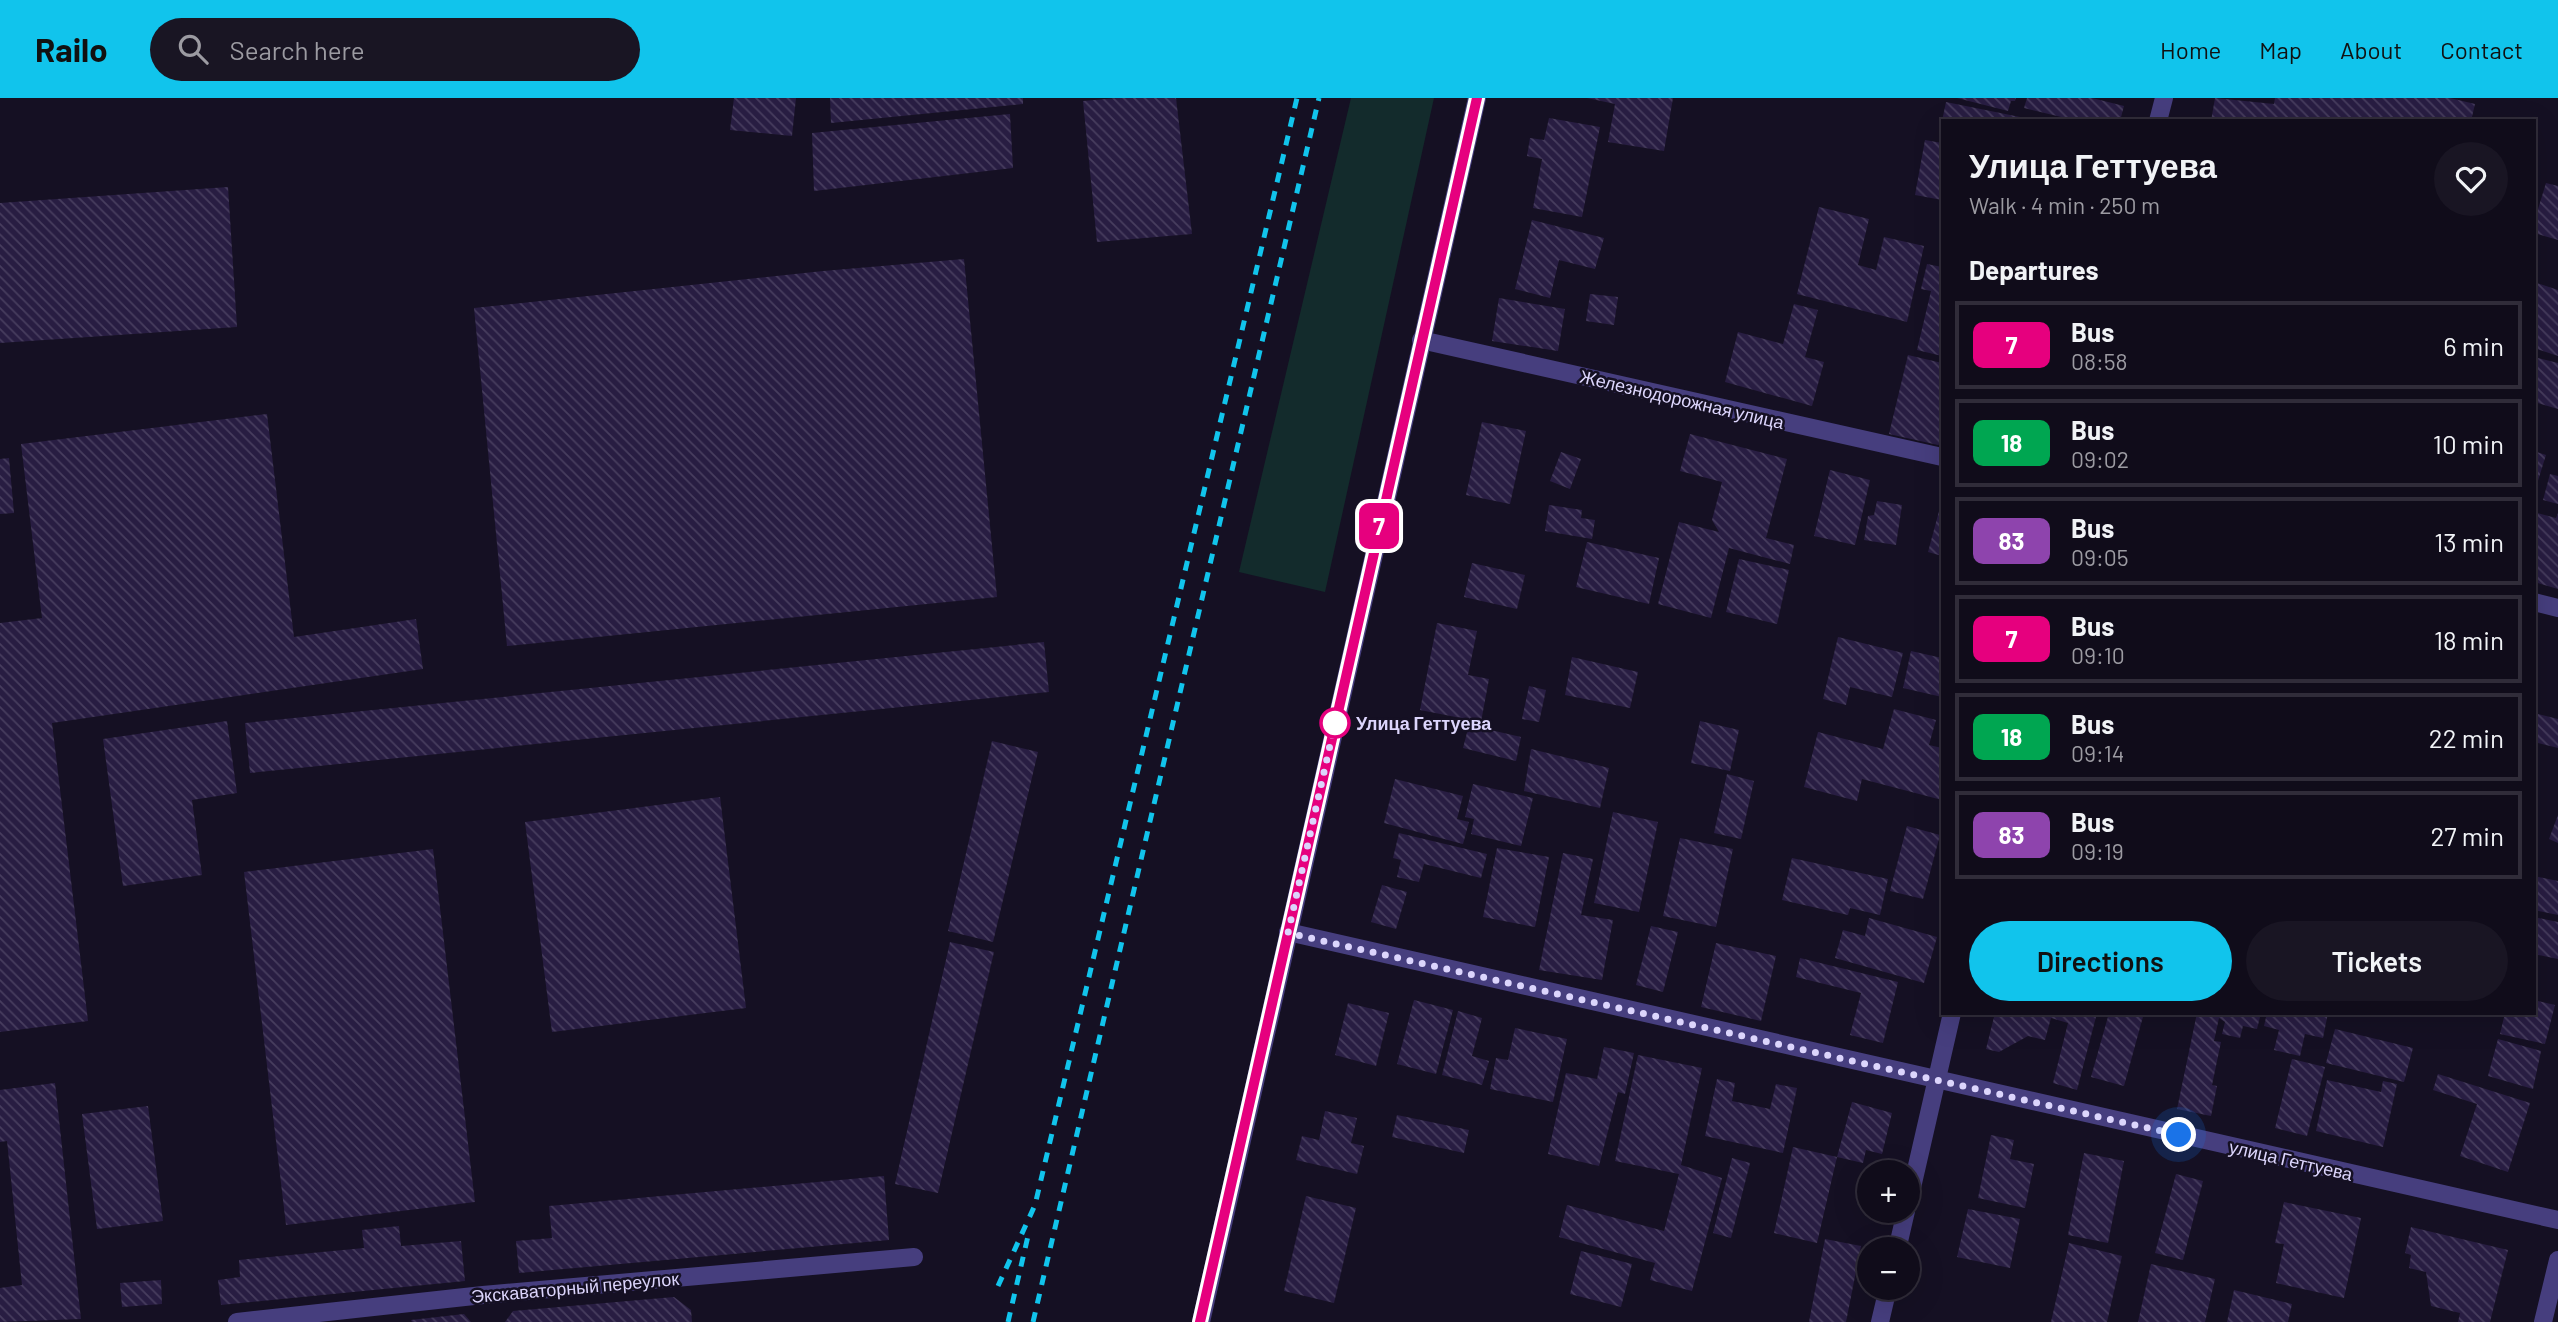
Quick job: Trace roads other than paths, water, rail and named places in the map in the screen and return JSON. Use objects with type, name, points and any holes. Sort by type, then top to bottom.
[{"type":"street","points":[[1200,1322],[1477,98]]},
{"type":"street","points":[[2159,119],[2164,98]]},
{"type":"street","name":"Железнодорожная улица","points":[[1421,340],[1941,457]]},
{"type":"street","points":[[2536,602],[2558,608]]},
{"type":"street","name":"улица Геттуева","points":[[1288,933],[2558,1220]]},
{"type":"street","points":[[1918,1160],[1952,1015]]},
{"type":"street","name":"Экскаваторный переулок","points":[[237,1322],[483,1295],[914,1257]]},
{"type":"street","points":[[2543,1322],[2558,1260]]},
{"type":"street","points":[[1880,1322],[1885,1300]]},
{"type":"railway","points":[[998,1286],[1035,1205],[1297,98]]},
{"type":"railway","points":[[1033,1322],[1319,98]]},
{"type":"railway","points":[[1008,1322],[1028,1236]]},
{"type":"place","name":"Улица Геттуева","points":[[1335,723]]}]
